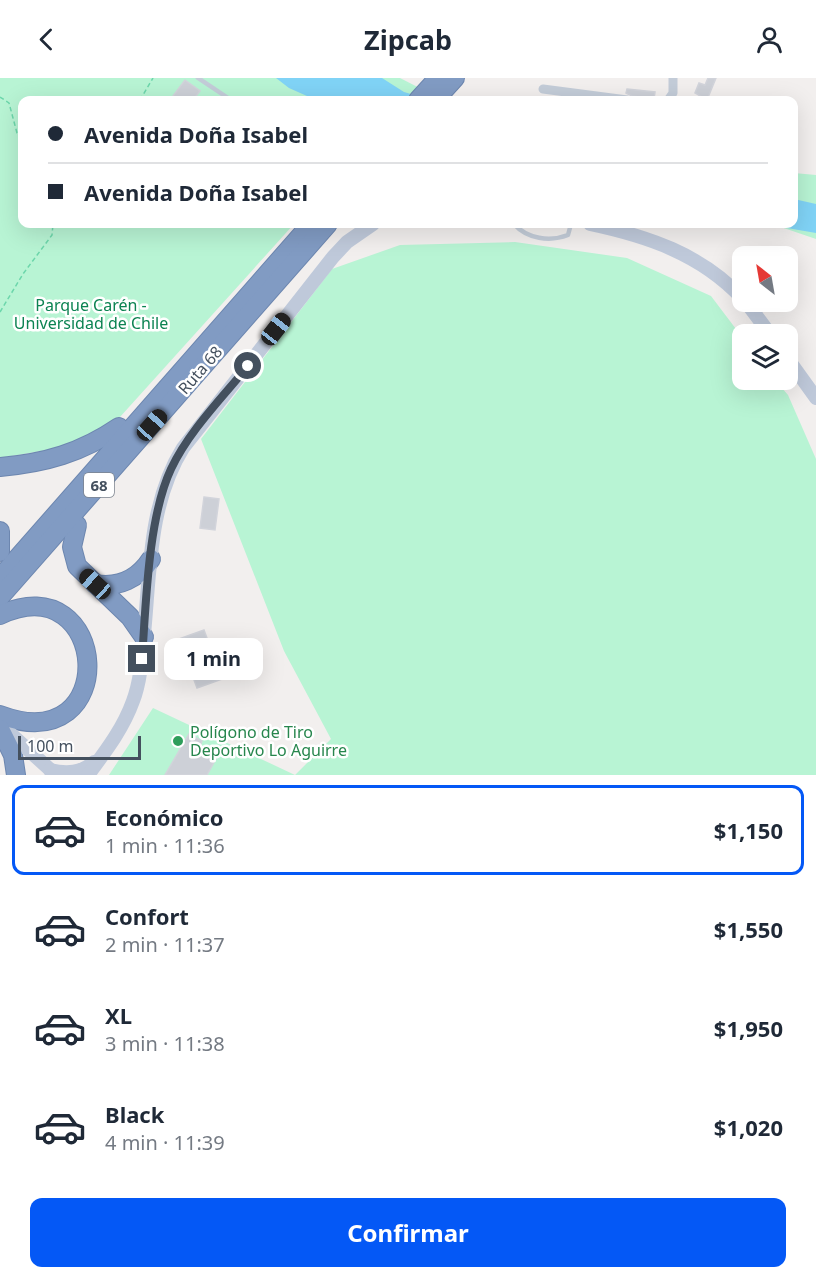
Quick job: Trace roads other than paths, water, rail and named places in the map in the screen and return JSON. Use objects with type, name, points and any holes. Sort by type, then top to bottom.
[{"type":"highway","points":[[424,96],[448,79]]},
{"type":"highway","points":[[437,96],[448,79]]},
{"type":"highway","name":"Ruta 68","points":[[0,578],[308,228]]},
{"type":"highway","name":"Ruta 68","points":[[0,597],[325,228]]},
{"type":"highway","points":[[0,560],[189,350],[248,296]]},
{"type":"highway","points":[[0,614],[147,443],[198,373]]},
{"type":"highway","points":[[0,467],[63,457],[119,427]]},
{"type":"highway","points":[[77,525],[72,543],[73,556],[80,570],[130,617],[144,637]]},
{"type":"highway","points":[[0,531],[0,552]]},
{"type":"highway","points":[[95,584],[111,585],[125,582],[143,570],[151,559]]},
{"type":"highway","points":[[0,614],[30,607],[54,611],[66,619],[81,635],[89,661],[83,691],[75,704],[63,714],[36,722],[0,715]]},
{"type":"highway","points":[[0,729],[14,758],[16,775]]},
{"type":"street","points":[[671,96],[673,78]]},
{"type":"street","points":[[543,89],[596,96]]},
{"type":"street","points":[[88,775],[126,719],[134,700],[144,637],[151,559],[163,491],[183,448],[340,249],[368,228]]},
{"type":"street","points":[[607,228],[629,233],[680,252],[716,273],[732,288]]},
{"type":"street","points":[[798,372],[816,398]]},
{"type":"street","points":[[0,724],[52,773],[76,772],[101,757]]},
{"type":"lane","points":[[198,78],[225,96]]},
{"type":"lane","points":[[519,228],[526,234],[551,239],[568,235],[570,228]]},
{"type":"water","points":[[276,78],[382,78],[404,92],[418,96],[307,96],[289,88]]},
{"type":"water","points":[[798,200],[816,204],[816,233],[787,228],[798,228]]},
{"type":"place","name":"Polígono de Tiro Deportivo Lo Aguirre","points":[[178,741]]},
{"type":"park label","name":"Parque Carén - Universidad de Chile","points":[[91,314]]}]
